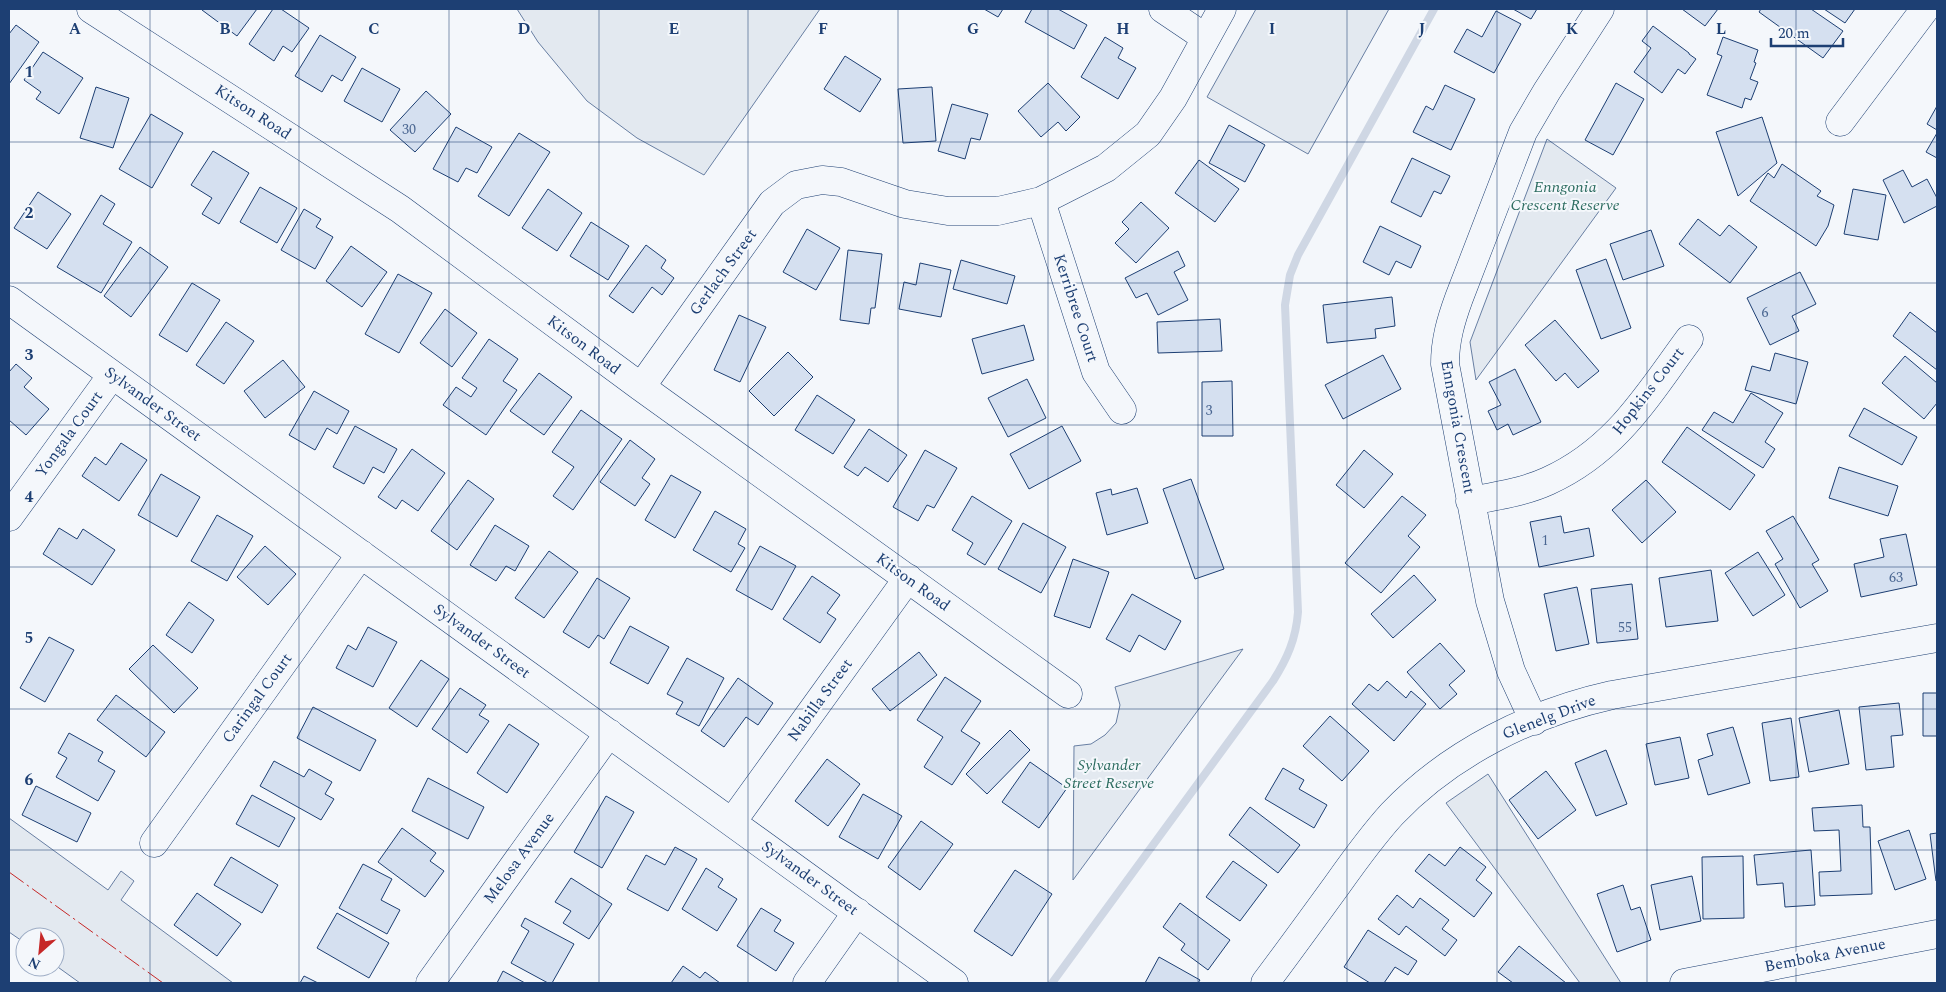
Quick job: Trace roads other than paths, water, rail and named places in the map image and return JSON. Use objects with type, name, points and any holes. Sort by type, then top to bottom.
[{"type":"street","name":"Kitson Road","points":[[92,9],[400,209],[641,387],[1068,694]]},
{"type":"street","points":[[1163,9],[1206,38]]},
{"type":"street","name":"Gerlach Street","points":[[641,387],[772,203],[796,185],[822,180],[841,182],[905,204],[948,211],[998,211],[1041,201],[1106,168],[1148,134],[1172,98],[1222,9]]},
{"type":"street","name":"Enngonia Crescent","points":[[1534,720],[1511,671],[1498,633],[1484,578],[1445,364],[1446,338],[1523,132],[1547,90],[1600,9]]},
{"type":"street","points":[[1840,122],[1925,9]]},
{"type":"street","name":"Kerribree Court","points":[[1041,201],[1096,372],[1122,410]]},
{"type":"street","name":"Sylvander Street","points":[[9,300],[954,983]]},
{"type":"street","name":"Hopkins Court","points":[[1470,501],[1528,489],[1547,482],[1586,459],[1624,426],[1689,339]]},
{"type":"street","name":"Yongala Court","points":[[9,517],[112,375]]},
{"type":"street","name":"Caringal Court","points":[[154,843],[361,554]]},
{"type":"street","name":"Nabilla Street","points":[[732,822],[908,578]]},
{"type":"street","name":"Glenelg Drive","points":[[1266,983],[1365,847],[1393,813],[1438,773],[1506,732],[1579,703],[1612,695],[1937,638]]},
{"type":"street","name":"Melosa Avenue","points":[[430,983],[609,733]]},
{"type":"street","points":[[807,983],[857,912]]},
{"type":"street","name":"Bemboka Avenue","points":[[1684,983],[1937,934]]},
{"type":"waterway","points":[[1052,983],[1273,681],[1283,665],[1290,648],[1298,612],[1285,305],[1290,275],[1298,255],[1434,9]]},
{"type":"park label","name":"Enngonia Crescent Reserve","points":[[1565,196]]},
{"type":"park label","name":"Sylvander Street Reserve","points":[[1109,774]]}]
